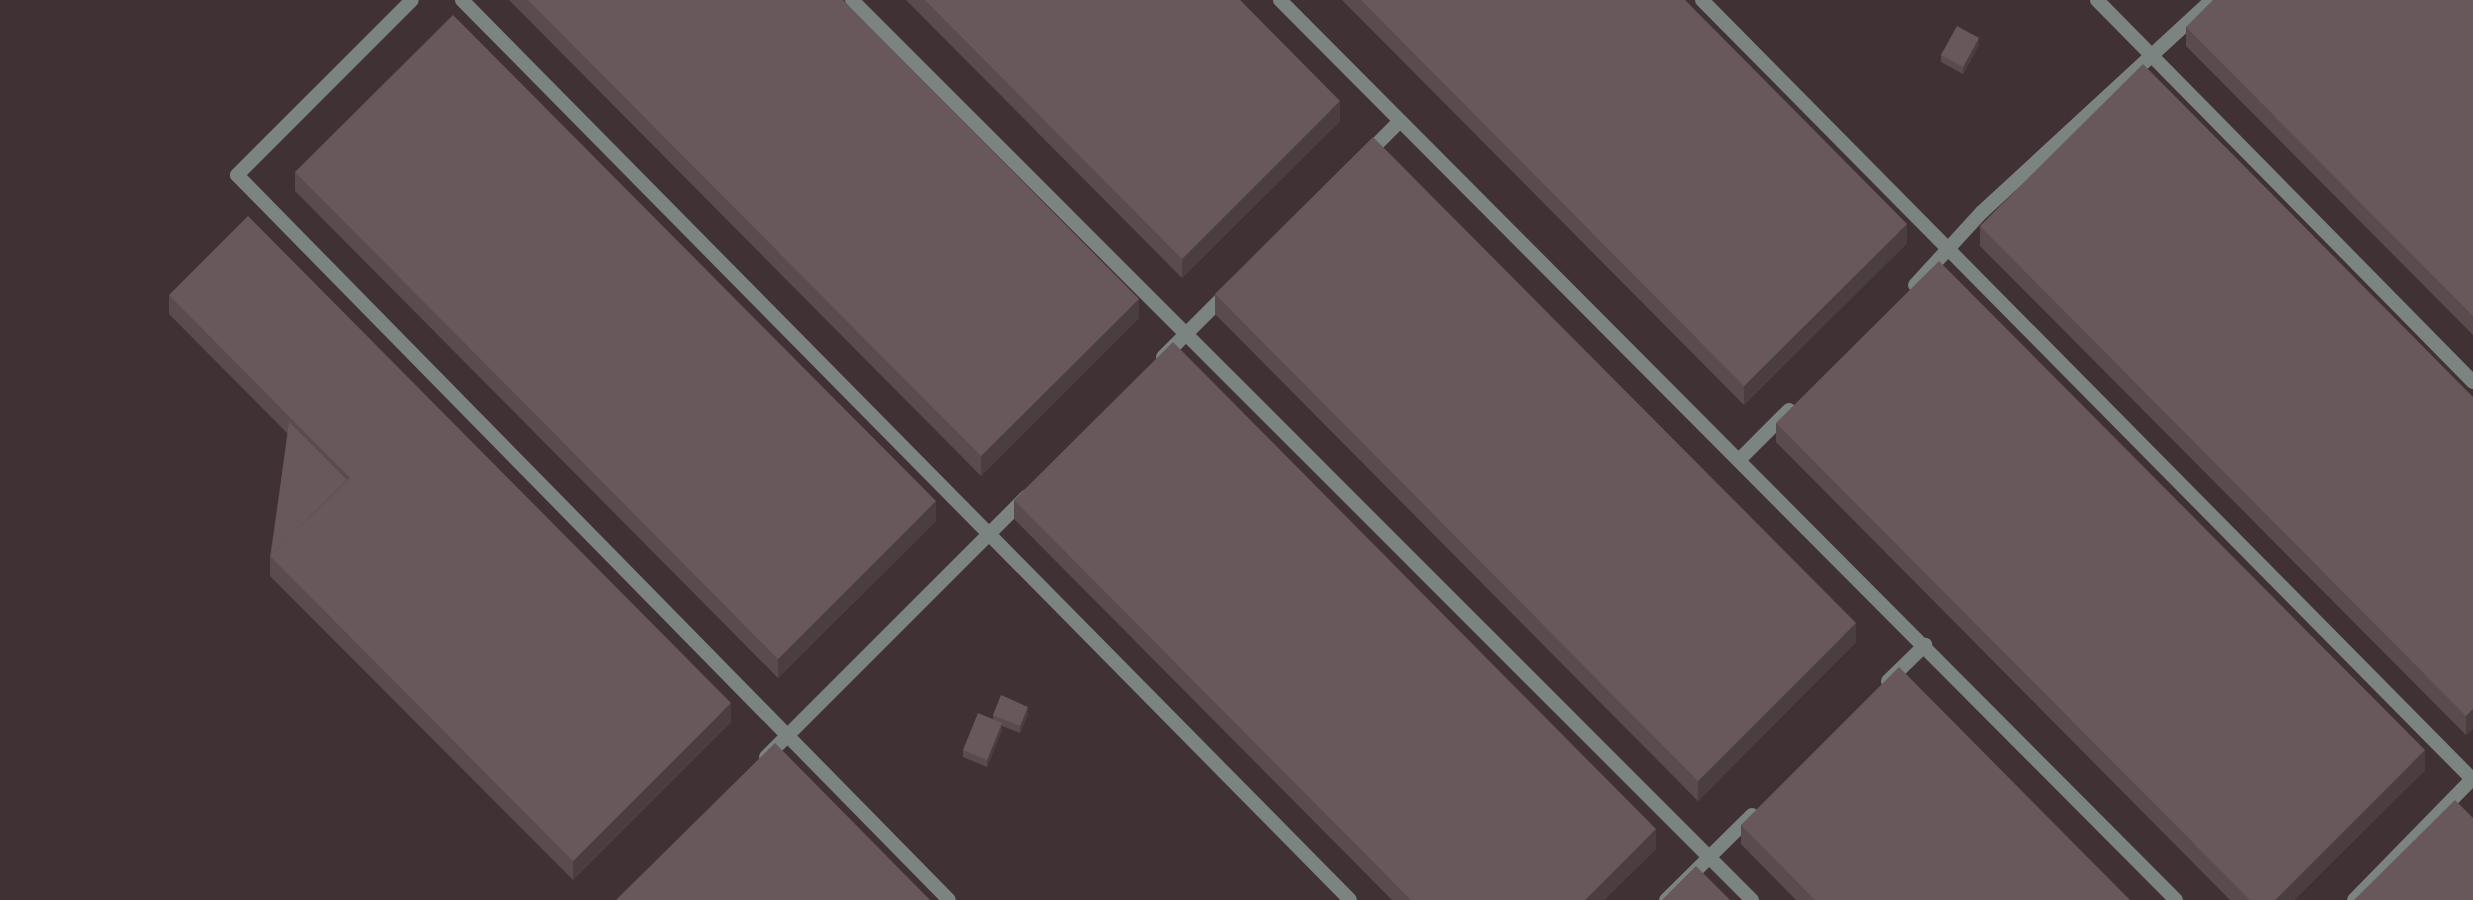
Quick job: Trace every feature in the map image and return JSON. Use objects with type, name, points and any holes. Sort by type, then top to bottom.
[{"type":"street","points":[[411,0],[237,175],[949,900]]},
{"type":"street","points":[[462,0],[991,533],[1350,900]]},
{"type":"street","points":[[852,0],[1189,331],[1752,900]]},
{"type":"street","points":[[1280,0],[1741,458],[2176,900]]},
{"type":"street","points":[[1702,0],[2473,779],[2354,900]]},
{"type":"street","points":[[2098,0],[2473,382]]},
{"type":"street","points":[[1904,296],[1947,250],[2212,0]]},
{"type":"street","points":[[1352,169],[1400,121]]},
{"type":"street","points":[[1152,369],[1237,283]]},
{"type":"street","points":[[1741,458],[1798,401]]},
{"type":"street","points":[[751,772],[1038,485]]},
{"type":"street","points":[[1876,693],[1925,645]]},
{"type":"street","points":[[1666,900],[1769,799]]},
{"type":"building","points":[[528,0],[843,0],[1139,299],[981,456]]},
{"type":"building","points":[[925,0],[1240,0],[1340,101],[1182,259]]},
{"type":"building","points":[[1361,0],[1685,0],[1907,224],[1744,386]]},
{"type":"building","points":[[2213,0],[2473,0],[2473,316],[2186,27]]},
{"type":"building","points":[[453,15],[936,501],[778,659],[295,172]]},
{"type":"building","points":[[1957,26],[1979,38],[1963,67],[1941,55]]},
{"type":"building","points":[[2143,64],[2473,397],[2473,709],[2466,716],[1980,226]]},
{"type":"building","points":[[1373,137],[1856,623],[1698,781],[1215,294]]},
{"type":"building","points":[[248,216],[731,703],[573,861],[270,556],[350,478],[169,295]]},
{"type":"building","points":[[1939,261],[2425,750],[2275,900],[2250,900],[1776,423]]},
{"type":"building","points":[[1173,342],[1656,829],[1585,900],[1411,900],[1014,500]]},
{"type":"building","points":[[289,422],[347,480],[271,555]]},
{"type":"building","points":[[1899,667],[2130,900],[1815,900],[1741,825]]},
{"type":"building","points":[[1001,695],[1028,707],[1020,726],[993,715]]},
{"type":"building","points":[[978,713],[1002,723],[987,760],[963,750]]},
{"type":"building","points":[[775,743],[930,900],[616,900]]},
{"type":"building","points":[[2455,800],[2473,818],[2473,900],[2354,900]]},
{"type":"building","points":[[1696,866],[1730,900],[1662,900]]}]
